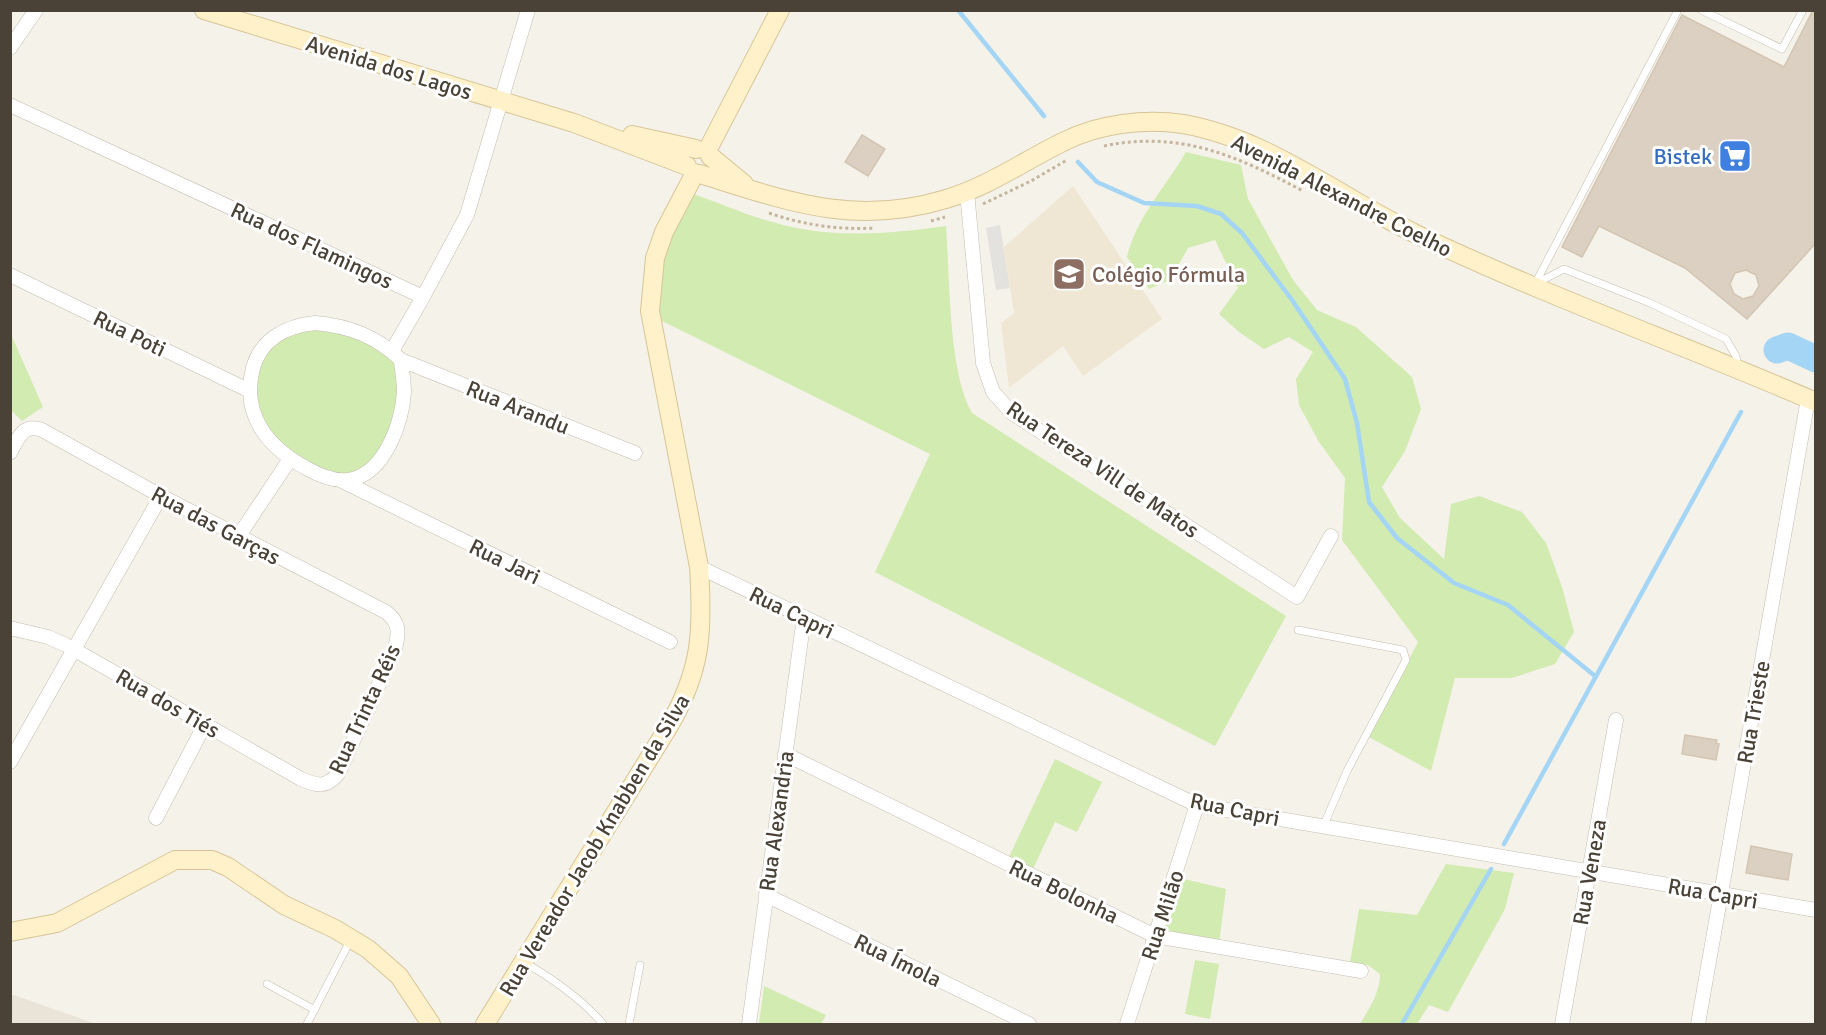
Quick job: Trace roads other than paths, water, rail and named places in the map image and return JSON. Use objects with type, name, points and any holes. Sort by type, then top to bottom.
[{"type":"main road","name":"Avenida dos Lagos","points":[[204,10],[574,123],[704,152]]},
{"type":"main road","points":[[704,152],[780,10]]},
{"type":"main road","name":"Avenida Alexandre Coelho","points":[[694,171],[814,208],[851,212],[907,208],[968,200],[1013,170],[1064,141],[1089,131],[1151,122],[1182,124],[1248,144],[1279,158],[1414,233],[1812,401]]},
{"type":"main road","name":"Avenida dos Lagos","points":[[574,123],[694,171]]},
{"type":"main road","name":"Rua Vereador Jacob Knabben da Silva","points":[[486,1024],[687,695],[700,647],[702,610],[699,567],[650,311],[655,258],[664,232],[694,171],[710,168],[704,152]]},
{"type":"main road","name":"Avenida Alexandre Coelho","points":[[704,152],[753,190]]},
{"type":"main road","points":[[10,932],[57,923],[155,868],[175,860],[197,858],[212,860],[228,867],[284,905],[351,939],[384,961],[399,976],[430,1024]]},
{"type":"street","points":[[10,48],[36,10]]},
{"type":"street","points":[[396,356],[423,297],[466,215],[528,10]]},
{"type":"street","name":"Rua dos Flamingos","points":[[10,105],[423,297]]},
{"type":"street","name":"Rua Tereza Vill de Matos","points":[[968,200],[983,363],[993,392],[1012,413],[1297,597],[1331,536]]},
{"type":"street","name":"Rua Poti","points":[[10,275],[250,391]]},
{"type":"street","points":[[296,325],[336,325],[376,339],[396,356],[404,392],[394,435],[382,457],[366,472],[355,478],[340,480],[321,475],[290,459],[276,449],[262,432],[252,411],[250,391],[255,361],[264,346],[279,333],[296,325]]},
{"type":"street","name":"Rua Arandu","points":[[396,356],[635,453]]},
{"type":"street","name":"Rua Trieste","points":[[1698,1024],[1812,401]]},
{"type":"street","name":"Rua das Garças","points":[[10,453],[20,436],[30,427],[42,429],[238,537],[386,612],[394,619],[398,627]]},
{"type":"street","points":[[238,537],[290,459]]},
{"type":"street","name":"Rua Jari","points":[[340,480],[670,642]]},
{"type":"street","points":[[10,762],[161,496]]},
{"type":"street","name":"Rua Capri","points":[[699,567],[1197,805],[1815,910]]},
{"type":"street","name":"Rua Alexandria","points":[[749,1024],[804,617]]},
{"type":"street","name":"Rua Trinta Réis","points":[[322,786],[331,782],[338,774],[394,649],[398,627]]},
{"type":"street","name":"Rua dos Tiés","points":[[10,628],[48,638],[75,650],[302,779],[322,786]]},
{"type":"street","name":"Rua Veneza","points":[[1562,1024],[1616,720]]},
{"type":"street","points":[[156,818],[205,724]]},
{"type":"street","name":"Rua Bolonha","points":[[785,754],[1155,936],[1361,971]]},
{"type":"street","name":"Rua Milão","points":[[1127,1024],[1197,805]]},
{"type":"street","name":"Rua Ímola","points":[[766,896],[1029,1024]]},
{"type":"lane","points":[[1535,285],[1678,10]]},
{"type":"lane","points":[[1701,10],[1782,49],[1803,10]]},
{"type":"lane","points":[[1535,285],[1564,269],[1650,303],[1726,339],[1736,357],[1739,370]]},
{"type":"lane","points":[[1298,630],[1402,650],[1406,660],[1347,771],[1323,827]]},
{"type":"lane","points":[[307,1024],[351,939]]},
{"type":"lane","points":[[524,962],[555,981],[591,1010],[603,1024]]},
{"type":"lane","points":[[629,1024],[640,965]]},
{"type":"lane","points":[[267,984],[315,1010]]},
{"type":"waterway","points":[[958,10],[1044,116]]},
{"type":"waterway","points":[[1078,162],[1097,182],[1144,203],[1197,206],[1221,214],[1242,233],[1292,300],[1345,379],[1357,423],[1369,502],[1397,538],[1454,583],[1508,605],[1595,676]]},
{"type":"waterway","points":[[1777,350],[1788,346],[1816,359]]},
{"type":"waterway","points":[[1504,844],[1741,412]]},
{"type":"waterway","points":[[1402,1024],[1491,869]]},
{"type":"place","name":"Bistek","points":[[1735,156]]},
{"type":"place","name":"Colégio Fórmula","points":[[1069,274]]}]
